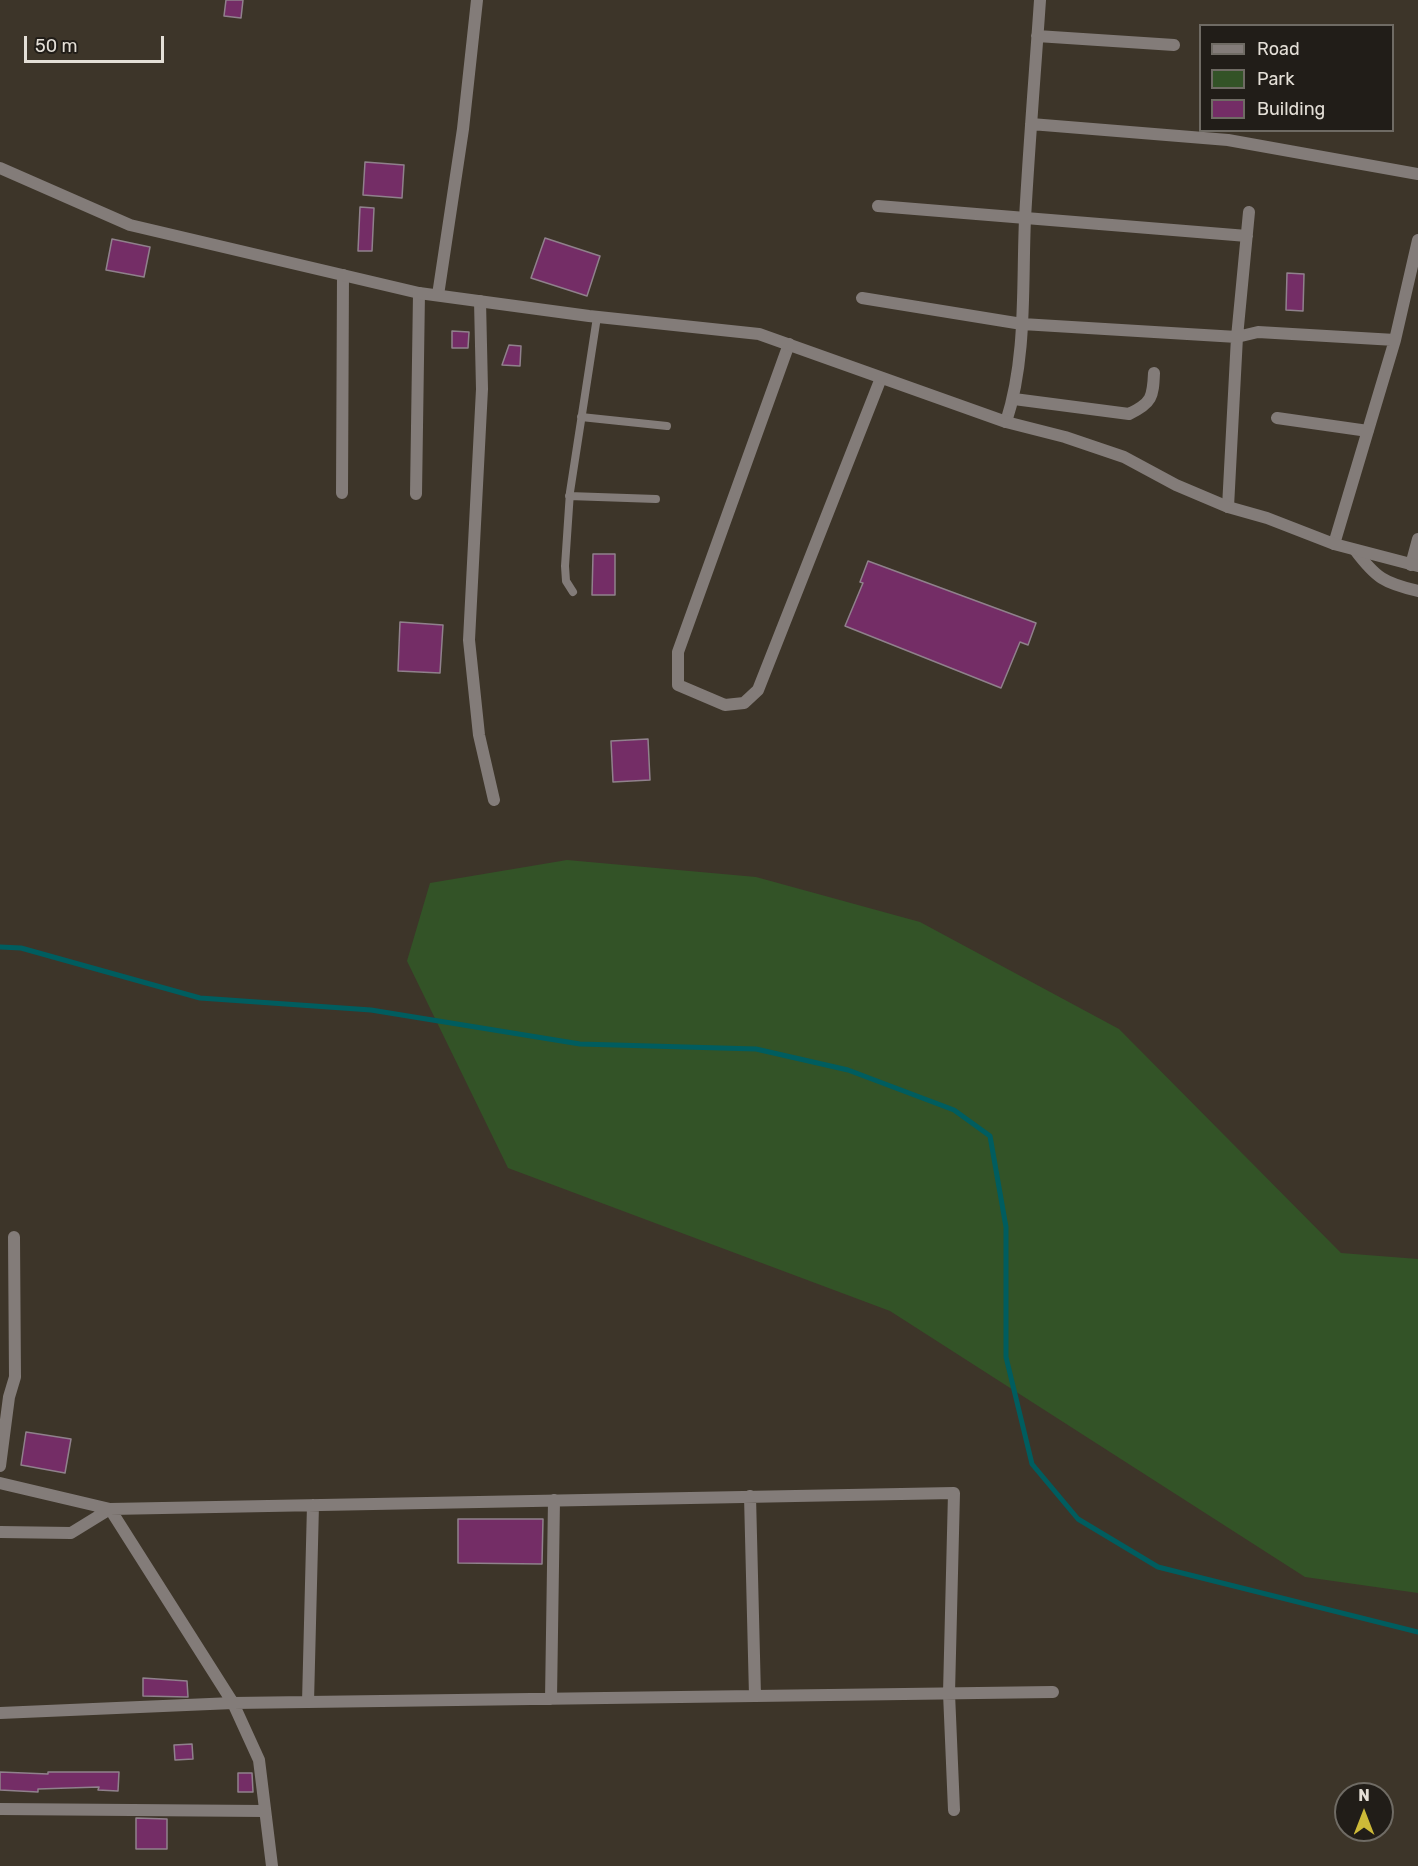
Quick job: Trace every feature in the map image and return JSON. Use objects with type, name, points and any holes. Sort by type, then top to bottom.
[{"type":"street","points":[[438,295],[463,129],[477,0]]},
{"type":"street","points":[[1006,422],[1014,399],[1022,324],[1025,218],[1040,0]]},
{"type":"street","points":[[1037,36],[1174,45]]},
{"type":"street","points":[[1031,124],[1228,140],[1418,174]]},
{"type":"street","points":[[0,168],[130,225],[419,293],[597,317],[759,334],[1006,422],[1065,437],[1124,457],[1176,485],[1228,507],[1267,518],[1334,544],[1414,565],[1418,539]]},
{"type":"street","points":[[878,207],[1247,236]]},
{"type":"street","points":[[1228,507],[1237,337],[1249,212]]},
{"type":"street","points":[[1334,544],[1395,340],[1418,240]]},
{"type":"street","points":[[342,493],[343,275]]},
{"type":"street","points":[[416,494],[419,293]]},
{"type":"street","points":[[862,298],[1022,324],[1237,337],[1258,332],[1395,340]]},
{"type":"street","points":[[480,301],[482,388],[469,640],[479,735],[494,800]]},
{"type":"street","points":[[789,344],[678,652],[678,685],[725,705],[744,703],[758,690],[881,378]]},
{"type":"street","points":[[1014,399],[1130,414],[1147,405],[1153,392],[1154,373]]},
{"type":"street","points":[[1277,418],[1368,431]]},
{"type":"street","points":[[1355,550],[1372,573],[1387,583],[1418,591]]},
{"type":"street","points":[[0,1466],[9,1397],[15,1377],[14,1237]]},
{"type":"street","points":[[0,1483],[110,1509],[954,1493],[950,1694],[954,1810]]},
{"type":"street","points":[[750,1497],[755,1696]]},
{"type":"street","points":[[551,1699],[554,1500]]},
{"type":"street","points":[[308,1702],[313,1505]]},
{"type":"street","points":[[0,1532],[71,1533],[110,1509]]},
{"type":"street","points":[[110,1509],[232,1703],[259,1760],[272,1866]]},
{"type":"street","points":[[0,1713],[232,1703],[1053,1692]]},
{"type":"street","points":[[0,1809],[264,1811]]},
{"type":"lane","points":[[573,592],[567,582],[565,566],[569,496],[597,317]]},
{"type":"lane","points":[[581,417],[667,426]]},
{"type":"lane","points":[[569,496],[656,499]]},
{"type":"green space","points":[[567,860],[756,877],[920,922],[1119,1029],[1341,1253],[1418,1259],[1418,1593],[1305,1577],[890,1311],[508,1168],[407,961],[430,883]]},
{"type":"building","points":[[226,0],[243,0],[241,18],[224,16]]},
{"type":"building","points":[[365,162],[404,165],[402,198],[363,195]]},
{"type":"building","points":[[360,207],[374,208],[372,251],[358,251]]},
{"type":"building","points":[[545,238],[600,256],[587,296],[531,278]]},
{"type":"building","points":[[112,239],[150,247],[144,277],[106,270]]},
{"type":"building","points":[[1287,273],[1304,274],[1303,311],[1286,310]]},
{"type":"building","points":[[452,331],[469,332],[468,348],[452,348]]},
{"type":"building","points":[[509,345],[521,346],[520,366],[502,365]]},
{"type":"building","points":[[593,554],[615,554],[615,595],[592,595]]},
{"type":"building","points":[[868,561],[1036,623],[1028,645],[1020,642],[1001,688],[845,626],[863,583],[860,582]]},
{"type":"building","points":[[400,622],[443,625],[440,673],[398,671]]},
{"type":"building","points":[[648,739],[650,780],[613,782],[611,741]]},
{"type":"building","points":[[26,1432],[71,1439],[65,1473],[21,1465]]},
{"type":"building","points":[[458,1519],[543,1519],[542,1564],[458,1563]]},
{"type":"building","points":[[143,1678],[187,1681],[188,1697],[143,1696]]},
{"type":"building","points":[[192,1744],[193,1759],[175,1760],[174,1745]]},
{"type":"building","points":[[0,1772],[48,1774],[48,1772],[119,1772],[118,1791],[98,1790],[99,1787],[38,1789],[38,1792],[0,1790]]},
{"type":"building","points":[[238,1773],[252,1773],[253,1792],[238,1792]]},
{"type":"building","points":[[136,1818],[167,1819],[167,1849],[136,1849]]},
{"type":"waterway","points":[[0,947],[21,948],[200,998],[371,1010],[580,1044],[756,1049],[848,1070],[954,1110],[990,1136],[1006,1227],[1006,1357],[1032,1464],[1078,1519],[1158,1567],[1418,1632]]}]
